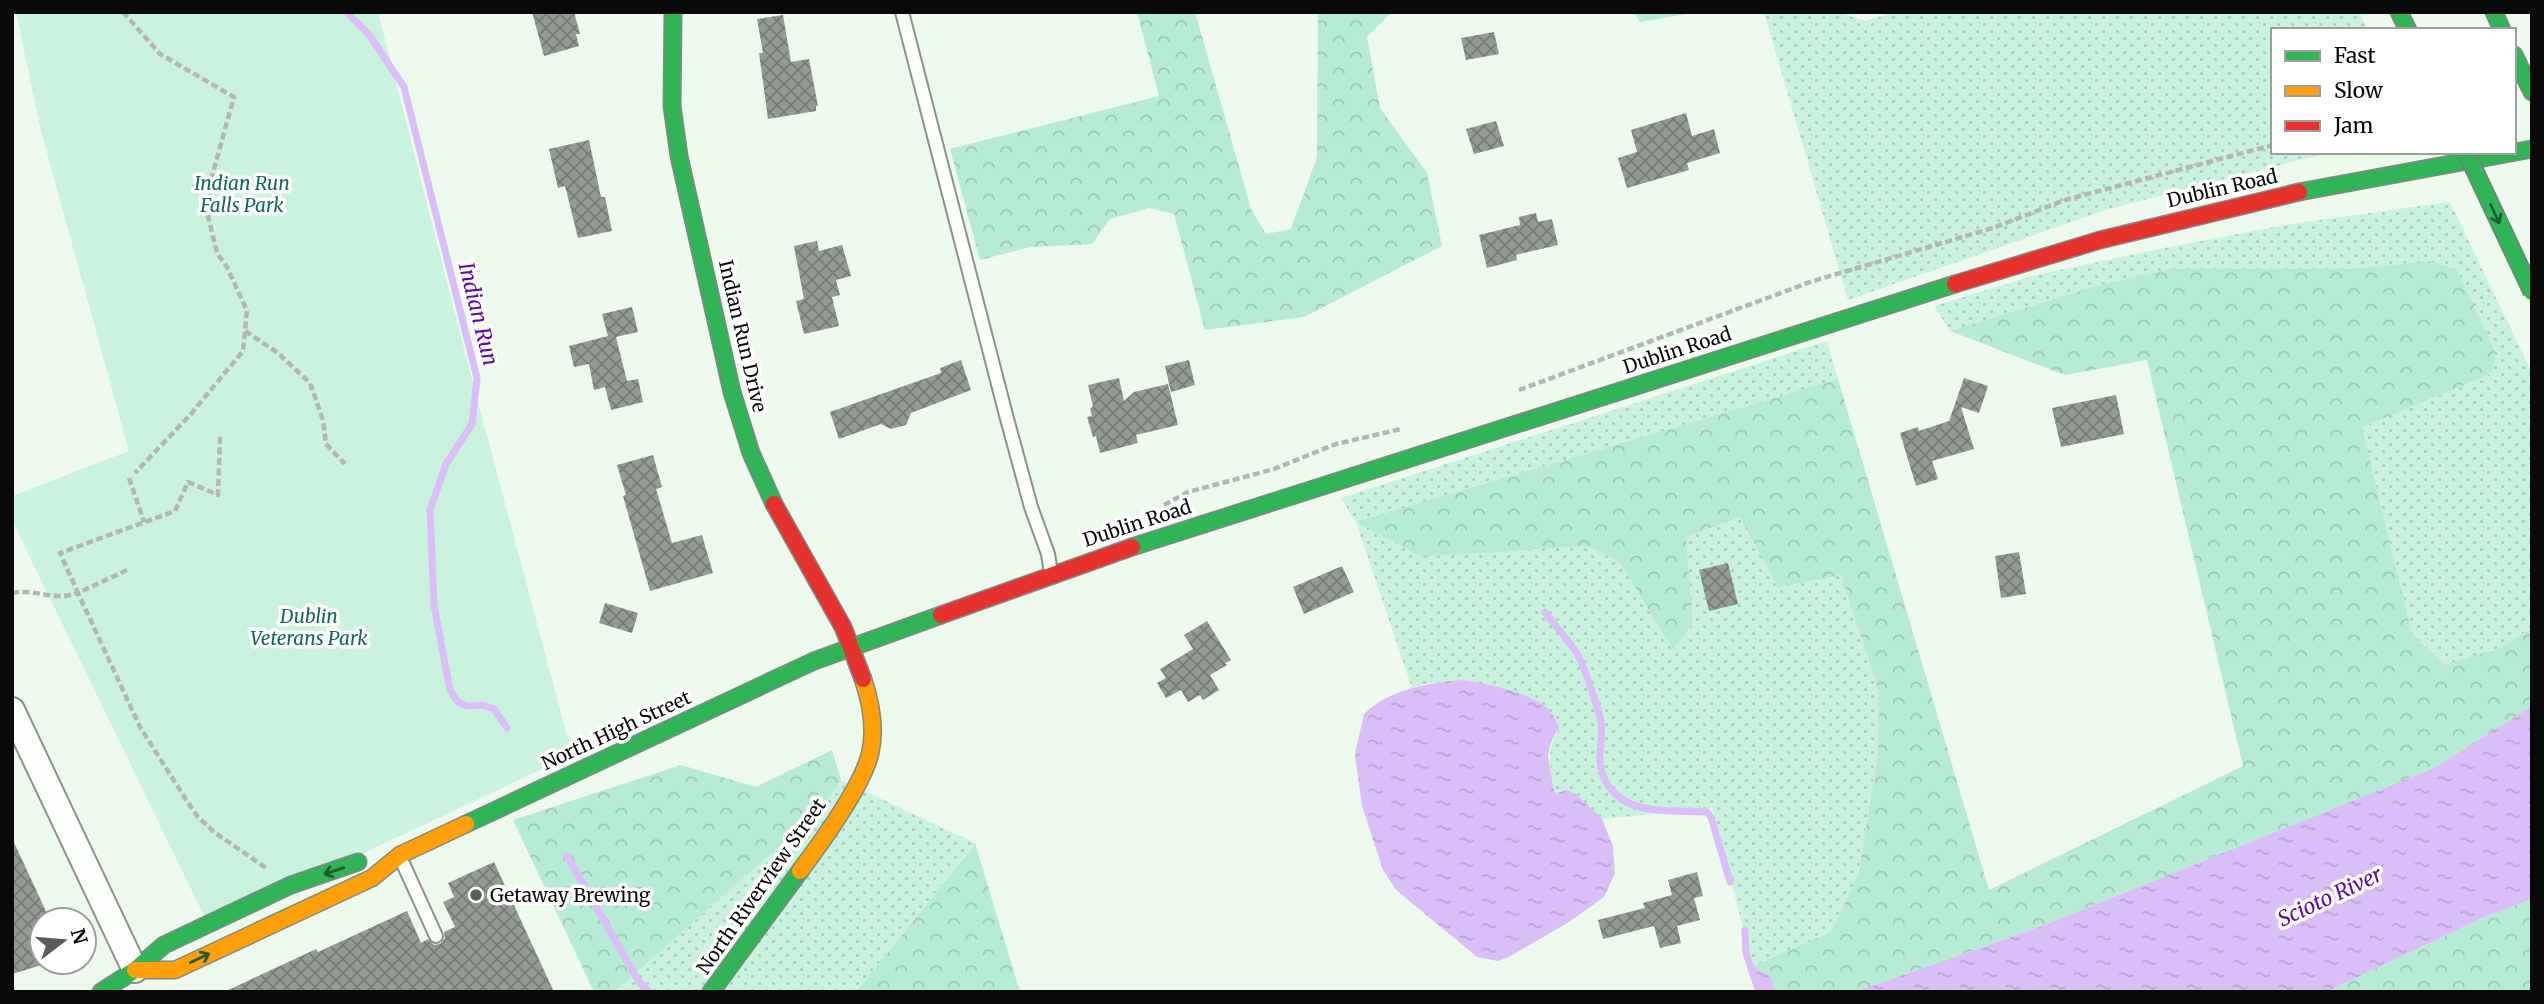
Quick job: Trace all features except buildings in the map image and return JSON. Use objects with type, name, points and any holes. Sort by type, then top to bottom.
[{"type":"main road","name":"Indian Run Drive","points":[[673,12],[671,83],[678,154],[739,417],[762,483],[820,581],[850,646]]},
{"type":"main road","points":[[2399,12],[2407,28]]},
{"type":"main road","points":[[2516,59],[2532,92]]},
{"type":"main road","points":[[2467,154],[2532,292]]},
{"type":"main road","name":"Dublin Road","points":[[850,646],[1051,574],[1843,318],[2099,240],[2241,204],[2506,154]]},
{"type":"main road","name":"North High Street","points":[[135,970],[175,970],[372,878],[400,855],[850,646]]},
{"type":"main road","name":"North Riverview Street","points":[[715,987],[818,847],[863,773],[871,751],[873,720],[866,687],[850,646]]},
{"type":"main road","name":"North High Street","points":[[101,992],[135,970],[163,945],[291,886],[354,863],[400,855]]},
{"type":"street","points":[[12,710],[135,970]]},
{"type":"lane","points":[[902,12],[1006,415],[1031,507],[1048,554],[1051,574]]},
{"type":"lane","points":[[400,855],[436,936]]},
{"type":"path","points":[[123,12],[160,54],[234,97],[212,176],[208,216],[218,253],[247,311],[243,351],[190,415],[135,473]]},
{"type":"path","points":[[1519,390],[1813,281],[1993,228],[2065,200],[2271,146]]},
{"type":"path","points":[[245,331],[278,353],[310,383],[323,420],[327,444],[345,464]]},
{"type":"path","points":[[1156,511],[1188,492],[1274,469],[1336,444],[1402,428]]},
{"type":"path","points":[[220,437],[218,495],[188,482],[175,511],[60,553],[140,727],[185,798],[197,816],[214,832],[271,872]]},
{"type":"path","points":[[129,478],[144,522]]},
{"type":"path","points":[[12,593],[32,591],[56,598],[78,593],[127,570]]},
{"type":"green space","points":[[16,12],[378,12],[572,755],[209,926],[12,520],[12,496],[129,451],[41,131]]},
{"type":"green space","points":[[1137,12],[1195,12],[1251,209],[1266,234],[1291,229],[1317,157],[1318,12],[1392,12],[1367,37],[1380,108],[1427,173],[1442,246],[1304,317],[1205,330],[1174,214],[1149,208],[1110,219],[1092,244],[1031,247],[980,260],[950,149],[1159,96]]},
{"type":"green space","points":[[1634,12],[1697,12],[1640,22]]},
{"type":"green space","points":[[1764,12],[1837,12],[1865,21],[1895,12],[2359,12],[2367,28],[2271,28],[2271,154],[2328,154],[2109,209],[1848,300]]},
{"type":"green space","points":[[2450,202],[2532,373],[2532,628],[2500,648],[2445,665],[2412,634],[2362,427],[2491,374],[2430,261],[2353,269],[2168,269],[2089,288],[1950,331],[1934,306],[2036,275],[2154,250],[2290,224]]},
{"type":"green space","points":[[2430,261],[2457,270],[2496,354],[2491,374],[2362,427],[2412,634],[2445,665],[2500,648],[2532,628],[2532,706],[2434,768],[2037,928],[1855,992],[1775,992],[1771,977],[1753,966],[1831,932],[1858,875],[1878,754],[1879,692],[1841,575],[1778,587],[1740,517],[1686,537],[1693,623],[1673,650],[1620,563],[1589,546],[1422,557],[1356,522],[1838,379],[1989,890],[2243,766],[2147,360],[2065,375],[1950,331],[2089,288],[2168,269],[2353,269]]},
{"type":"green space","points":[[1827,341],[1838,379],[1358,522],[1422,557],[1589,546],[1620,563],[1673,650],[1693,623],[1686,537],[1740,517],[1778,586],[1841,575],[1879,692],[1878,754],[1858,875],[1831,932],[1753,966],[1712,808],[1602,819],[1576,794],[1554,791],[1550,753],[1558,732],[1547,708],[1536,701],[1470,681],[1424,684],[1412,688],[1356,522],[1341,498]]},
{"type":"green space","points":[[832,750],[841,780],[818,812],[614,992],[594,992],[513,820],[681,765],[756,787]]},
{"type":"green space","points":[[841,780],[975,843],[856,992],[614,992],[818,812]]},
{"type":"green space","points":[[975,844],[1020,992],[856,992]]},
{"type":"green space","points":[[2532,899],[2532,992],[2326,992],[2484,917]]},
{"type":"water","points":[[1458,680],[1505,689],[1529,697],[1547,708],[1559,727],[1551,742],[1548,756],[1554,791],[1557,793],[1566,790],[1576,794],[1602,819],[1613,846],[1615,873],[1604,897],[1569,922],[1498,961],[1477,957],[1396,890],[1383,870],[1362,806],[1355,754],[1364,714],[1384,699],[1396,694],[1420,686]]},
{"type":"water","name":"Scioto River","points":[[2532,706],[2532,899],[2484,917],[2326,992],[1855,992],[2037,928],[2434,768]]},
{"type":"water","points":[[1753,966],[1771,977],[1775,992],[1756,992],[1748,971]]},
{"type":"waterway","name":"Indian Run","points":[[347,12],[370,36],[404,87],[477,378],[472,424],[446,464],[430,510],[434,605],[450,690],[458,702],[467,706],[483,705],[494,709],[507,728]]},
{"type":"waterway","points":[[1545,612],[1578,655],[1587,678],[1601,721],[1601,768],[1610,789],[1633,805],[1662,810],[1707,812],[1711,817],[1730,882]]},
{"type":"waterway","name":"Indian Run","points":[[567,856],[639,982],[649,992]]},
{"type":"waterway","points":[[1745,930],[1746,953],[1759,992]]},
{"type":"traffic: fast","points":[[673,12],[672,106],[679,156],[732,392],[751,453],[774,504]]},
{"type":"traffic: fast","points":[[2399,12],[2407,28]]},
{"type":"traffic: fast","points":[[2494,12],[2501,28]]},
{"type":"traffic: fast","points":[[2516,59],[2532,92]]},
{"type":"traffic: fast","points":[[2516,152],[2532,149]]},
{"type":"traffic: fast","points":[[2467,154],[2532,292]]},
{"type":"traffic: fast","points":[[2299,192],[2505,154]]},
{"type":"traffic: fast","points":[[1132,547],[1955,284]]},
{"type":"traffic: fast","points":[[466,824],[814,661],[941,615]]},
{"type":"traffic: fast","points":[[101,992],[135,970],[164,945],[291,885],[358,862]]},
{"type":"traffic: fast","points":[[711,992],[800,871]]},
{"type":"traffic: slow","points":[[800,871],[850,798],[866,767],[873,736],[872,716],[863,679]]},
{"type":"traffic: slow","points":[[135,970],[175,970],[372,878],[400,855],[466,824]]},
{"type":"traffic: jam","points":[[1955,284],[2100,240],[2299,192]]},
{"type":"traffic: jam","points":[[774,504],[843,627],[863,679]]},
{"type":"traffic: jam","points":[[941,615],[1132,547]]},
{"type":"place","name":"Getaway Brewing","points":[[476,895]]},
{"type":"park label","name":"Indian Run Falls Park","points":[[242,194]]},
{"type":"park label","name":"Dublin Veterans Park","points":[[309,627]]}]
